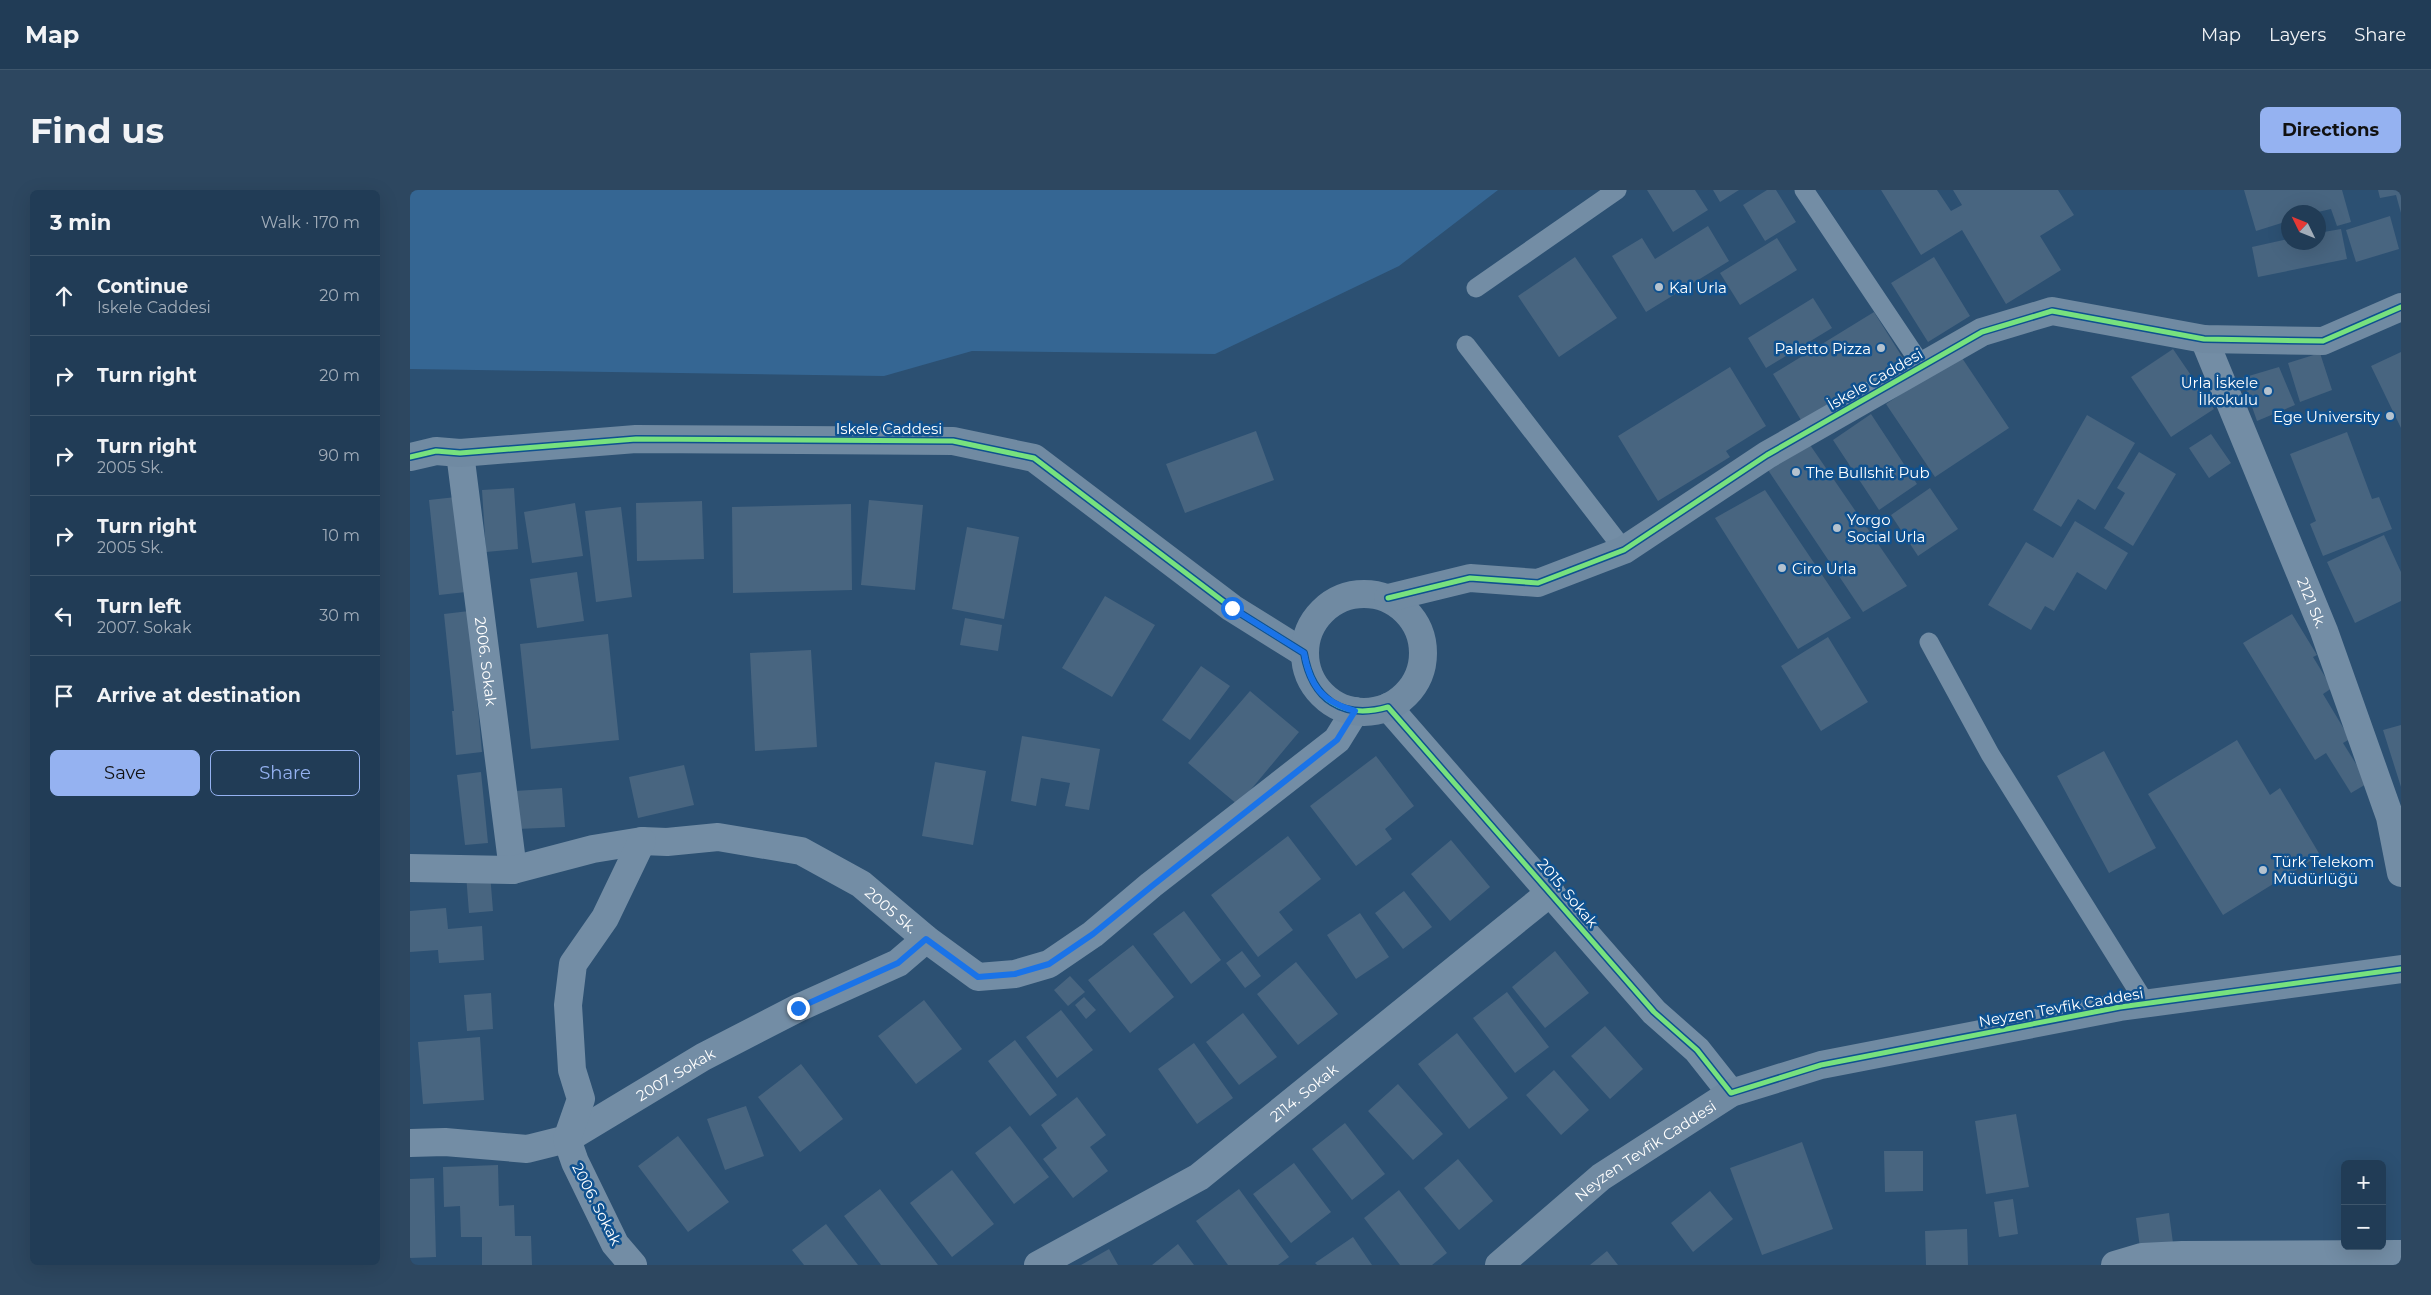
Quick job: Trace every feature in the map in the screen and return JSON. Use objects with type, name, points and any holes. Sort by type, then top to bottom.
[{"type":"street","name":"İskele Caddesi","points":[[1388,598],[1470,578],[1538,583],[1624,550],[1767,454],[1982,332],[2052,311],[2204,338],[2323,341],[2401,307]]},
{"type":"street","name":"2121 Sk.","points":[[2204,338],[2324,631],[2390,817],[2401,872]]},
{"type":"street","name":"Iskele Caddesi","points":[[410,457],[436,451],[460,453],[636,439],[953,441],[1034,458],[1232,608],[1304,653]]},
{"type":"street","name":"2006. Sokak","points":[[460,453],[513,870]]},
{"type":"street","points":[[1355,594],[1372,594],[1388,598],[1402,608],[1413,621],[1420,636],[1423,652],[1420,669],[1414,685],[1388,707],[1372,711],[1355,711],[1339,707],[1325,698],[1314,685],[1307,670],[1304,653],[1306,636],[1314,621],[1325,608],[1339,599],[1355,594]]},
{"type":"street","name":"2015. Sokak","points":[[1388,707],[1654,1012],[1697,1050],[1731,1093]]},
{"type":"street","name":"2005 Sk.","points":[[410,868],[513,870],[593,849],[642,841],[667,842],[718,837],[801,851],[861,884],[926,939],[978,977],[1015,974],[1049,964],[1093,934],[1337,740],[1355,711]]},
{"type":"street","points":[[567,1139],[581,1098],[572,1070],[568,1005],[573,964],[606,918],[642,841]]},
{"type":"street","name":"2114. Sokak","points":[[1038,1265],[1199,1177],[1551,892]]},
{"type":"street","name":"2007. Sokak","points":[[410,1143],[445,1142],[527,1149],[567,1139],[703,1057],[798,1008],[898,963],[926,939]]},
{"type":"street","name":"Neyzen Tevfik Caddesi","points":[[1499,1265],[1601,1177],[1731,1093],[1821,1065],[2146,1004],[2401,969]]},
{"type":"street","name":"2006. Sokak","points":[[567,1139],[575,1162],[615,1244],[633,1265]]},
{"type":"street","points":[[2115,1265],[2142,1257],[2182,1255],[2401,1254]]},
{"type":"lane","points":[[1476,288],[1617,190]]},
{"type":"lane","points":[[1804,190],[1922,366]]},
{"type":"lane","points":[[1466,345],[1624,550]]},
{"type":"lane","points":[[1929,642],[1990,754],[2146,1004]]},
{"type":"water","points":[[410,190],[1498,190],[1399,266],[1215,354],[972,351],[884,376],[410,369]]},
{"type":"building","points":[[1647,190],[1695,190],[1708,210],[1673,232]]},
{"type":"building","points":[[1713,190],[1739,190],[1720,202]]},
{"type":"building","points":[[1767,190],[1776,190],[1796,222],[1765,241],[1743,205]]},
{"type":"building","points":[[1881,190],[1937,190],[1951,211],[1962,205],[1953,190],[2058,190],[2074,215],[2040,236],[2061,270],[2006,304],[1962,230],[1921,255]]},
{"type":"building","points":[[2244,190],[2342,190],[2351,222],[2337,226],[2331,209],[2326,210],[2326,205],[2281,205],[2281,223],[2256,231]]},
{"type":"building","points":[[2378,190],[2401,190],[2401,213],[2396,195],[2380,198]]},
{"type":"building","points":[[2390,216],[2399,249],[2356,262],[2346,230]]},
{"type":"building","name":"Kal Urla","points":[[1708,226],[1729,261],[1646,312],[1612,256],[1642,238],[1655,259]]},
{"type":"building","points":[[2341,229],[2347,259],[2258,277],[2252,247],[2281,241],[2281,250],[2326,250],[2326,232]]},
{"type":"building","points":[[1777,238],[1797,270],[1740,305],[1720,273]]},
{"type":"building","points":[[1575,257],[1617,318],[1559,357],[1518,296]]},
{"type":"building","points":[[1934,257],[1970,316],[1928,342],[1891,283]]},
{"type":"building","points":[[1813,298],[1832,328],[1766,368],[1748,338]]},
{"type":"building","points":[[1874,312],[1906,363],[1804,425],[1773,374]]},
{"type":"building","points":[[2173,349],[2214,409],[2171,437],[2131,377]]},
{"type":"building","points":[[2401,352],[2401,428],[2371,366]]},
{"type":"building","points":[[2320,353],[2332,390],[2300,402],[2288,363]]},
{"type":"building","points":[[1960,355],[2009,428],[1935,477],[1886,404]]},
{"type":"building","points":[[1730,367],[1766,426],[1726,451],[1730,457],[1658,501],[1618,436]]},
{"type":"building","name":"Urla İskele İlkokulu","points":[[2279,367],[2295,405],[2257,421],[2242,378]]},
{"type":"building","points":[[1871,414],[1917,484],[1879,510],[1833,440]]},
{"type":"building","points":[[2087,415],[2135,443],[2095,510],[2078,499],[2061,527],[2033,510]]},
{"type":"building","points":[[1256,431],[1274,480],[1185,513],[1166,464]]},
{"type":"building","points":[[2347,432],[2372,499],[2379,497],[2392,529],[2323,556],[2310,524],[2316,521],[2290,454]]},
{"type":"building","points":[[2211,434],[2231,463],[2209,478],[2189,448]]},
{"type":"building","name":"Yorgo Social Urla","points":[[1808,442],[1907,586],[1863,612],[1768,470]]},
{"type":"building","points":[[2139,452],[2176,474],[2133,546],[2104,528],[2125,493],[2117,488]]},
{"type":"building","points":[[514,488],[518,549],[486,552],[482,490]]},
{"type":"building","points":[[1930,488],[1958,529],[1918,556],[1891,515]]},
{"type":"building","name":"Ciro Urla","points":[[1765,490],[1851,618],[1798,649],[1715,518]]},
{"type":"building","points":[[456,497],[466,592],[439,595],[429,500]]},
{"type":"building","points":[[869,500],[923,505],[915,590],[861,585]]},
{"type":"building","points":[[702,501],[704,559],[637,561],[636,503]]},
{"type":"building","points":[[575,503],[583,556],[532,563],[524,512]]},
{"type":"building","points":[[851,504],[852,590],[733,593],[732,507]]},
{"type":"building","points":[[621,507],[632,597],[596,602],[585,511]]},
{"type":"building","points":[[2075,521],[2128,553],[2106,590],[2077,572],[2054,611],[2045,606],[2031,630],[1988,605],[2026,542],[2053,558]]},
{"type":"building","points":[[967,527],[1019,537],[1004,619],[952,609]]},
{"type":"building","points":[[2384,535],[2401,572],[2401,601],[2355,623],[2327,562]]},
{"type":"building","points":[[577,572],[584,621],[537,628],[530,579]]},
{"type":"building","points":[[1105,596],[1155,625],[1112,697],[1062,668]]},
{"type":"building","points":[[469,611],[482,752],[456,755],[452,711],[454,711],[444,614]]},
{"type":"building","points":[[2292,614],[2317,655],[2313,657],[2332,688],[2323,694],[2350,739],[2343,743],[2368,783],[2351,793],[2326,753],[2315,760],[2243,643]]},
{"type":"building","points":[[965,618],[1002,625],[998,651],[960,645]]},
{"type":"building","points":[[608,634],[619,740],[531,749],[520,644]]},
{"type":"building","points":[[1828,637],[1868,702],[1821,731],[1781,666]]},
{"type":"building","points":[[811,650],[817,747],[755,751],[750,653]]},
{"type":"building","points":[[1201,666],[1230,686],[1190,740],[1162,720]]},
{"type":"building","points":[[1250,691],[1299,732],[1238,805],[1188,763]]},
{"type":"building","points":[[2401,725],[2401,787],[2383,730]]},
{"type":"building","points":[[1022,736],[1100,749],[1089,810],[1065,806],[1070,783],[1041,778],[1036,806],[1011,801]]},
{"type":"building","points":[[2237,740],[2270,795],[2280,788],[2320,855],[2223,915],[2148,794]]},
{"type":"building","points":[[2104,751],[2156,848],[2109,873],[2057,776]]},
{"type":"building","points":[[1376,756],[1414,806],[1385,829],[1392,839],[1356,866],[1310,806]]},
{"type":"building","points":[[935,762],[986,771],[973,845],[922,836]]},
{"type":"building","points":[[684,765],[694,805],[638,818],[629,777]]},
{"type":"building","points":[[481,772],[488,843],[465,845],[457,775]]},
{"type":"building","points":[[562,788],[565,827],[517,829],[515,791]]},
{"type":"building","points":[[1288,836],[1321,879],[1279,912],[1293,930],[1258,957],[1211,895]]},
{"type":"building","points":[[1451,840],[1490,887],[1450,921],[1411,874]]},
{"type":"building","points":[[490,873],[493,911],[469,913],[466,874]]},
{"type":"building","points":[[1404,891],[1432,927],[1403,949],[1375,913]]},
{"type":"building","points":[[446,908],[448,929],[482,926],[484,960],[439,963],[438,950],[410,952],[410,911]]},
{"type":"building","points":[[1184,911],[1221,960],[1191,984],[1153,934]]},
{"type":"building","points":[[1360,913],[1389,957],[1356,979],[1327,935]]},
{"type":"building","points":[[1133,945],[1174,997],[1130,1033],[1088,980]]},
{"type":"building","points":[[1242,951],[1261,976],[1245,988],[1226,963]]},
{"type":"building","points":[[1555,951],[1589,993],[1545,1028],[1512,987]]},
{"type":"building","points":[[1296,962],[1338,1014],[1298,1045],[1257,994]]},
{"type":"building","points":[[1070,976],[1085,992],[1068,1006],[1054,990]]},
{"type":"building","points":[[1507,992],[1549,1047],[1515,1073],[1473,1018]]},
{"type":"building","points":[[491,993],[493,1029],[467,1031],[464,995]]},
{"type":"building","points":[[1084,997],[1096,1010],[1086,1019],[1075,1005]]},
{"type":"building","points":[[924,1000],[962,1049],[916,1084],[878,1036]]},
{"type":"building","points":[[1061,1010],[1093,1050],[1057,1078],[1026,1037]]},
{"type":"building","points":[[1243,1013],[1277,1057],[1239,1085],[1206,1042]]},
{"type":"building","points":[[1605,1026],[1643,1069],[1610,1099],[1571,1056]]},
{"type":"building","points":[[1457,1033],[1508,1098],[1469,1129],[1418,1064]]},
{"type":"building","points":[[480,1037],[484,1100],[423,1104],[418,1042]]},
{"type":"building","points":[[1015,1040],[1057,1095],[1030,1116],[988,1061]]},
{"type":"building","points":[[1194,1043],[1233,1098],[1197,1124],[1158,1069]]},
{"type":"building","points":[[801,1064],[843,1119],[800,1152],[758,1097]]},
{"type":"building","points":[[1554,1070],[1589,1110],[1561,1135],[1526,1095]]},
{"type":"building","points":[[1398,1084],[1443,1134],[1413,1160],[1368,1111]]},
{"type":"building","points":[[1077,1097],[1106,1135],[1090,1147],[1108,1171],[1073,1198],[1043,1159],[1057,1148],[1041,1125]]},
{"type":"building","points":[[746,1106],[764,1156],[725,1170],[707,1119]]},
{"type":"building","points":[[2016,1114],[2029,1187],[1986,1194],[1975,1121]]},
{"type":"building","points":[[1345,1123],[1385,1174],[1352,1200],[1312,1149]]},
{"type":"building","points":[[1010,1126],[1049,1177],[1014,1204],[975,1153]]},
{"type":"building","points":[[678,1136],[729,1202],[688,1232],[638,1166]]},
{"type":"building","points":[[1802,1142],[1833,1229],[1762,1255],[1730,1168]]},
{"type":"building","points":[[1884,1151],[1923,1151],[1923,1191],[1885,1192]]},
{"type":"building","points":[[1458,1159],[1493,1201],[1459,1230],[1424,1188]]},
{"type":"building","points":[[1294,1163],[1331,1212],[1291,1243],[1253,1194]]},
{"type":"building","points":[[498,1165],[499,1206],[514,1205],[515,1236],[531,1236],[532,1265],[482,1265],[482,1237],[461,1237],[460,1206],[444,1207],[443,1167]]},
{"type":"building","points":[[952,1170],[994,1224],[952,1257],[910,1203]]},
{"type":"building","points":[[434,1178],[436,1257],[410,1258],[410,1179]]},
{"type":"building","points":[[880,1189],[938,1265],[881,1265],[844,1216]]},
{"type":"building","points":[[1239,1189],[1289,1257],[1278,1265],[1228,1265],[1196,1221]]},
{"type":"building","points":[[1399,1190],[1447,1253],[1432,1265],[1400,1265],[1364,1218]]},
{"type":"building","points":[[1710,1191],[1733,1219],[1693,1252],[1671,1223]]},
{"type":"building","points":[[2013,1199],[2018,1234],[1999,1237],[1994,1202]]},
{"type":"building","points":[[2169,1213],[2173,1243],[2140,1248],[2136,1218]]},
{"type":"building","points":[[826,1224],[858,1265],[804,1265],[792,1250]]},
{"type":"building","points":[[1967,1229],[1968,1265],[1926,1265],[1925,1231]]},
{"type":"building","points":[[1353,1237],[1372,1265],[1317,1265],[1315,1263]]},
{"type":"building","points":[[1178,1244],[1194,1265],[1152,1265]]},
{"type":"building","points":[[1109,1249],[1118,1265],[1081,1265]]},
{"type":"building","points":[[1607,1251],[1618,1265],[1590,1265]]},
{"type":"cycle path","points":[[1388,598],[1470,578],[1538,583],[1624,550],[1767,455],[1982,332],[2052,311],[2204,339],[2323,341],[2401,307]]},
{"type":"cycle path","points":[[410,457],[436,451],[460,453],[636,439],[953,441],[1034,458],[1232,608],[1304,653],[1314,683],[1322,694],[1332,702],[1344,708],[1357,711],[1388,707],[1654,1012],[1697,1050],[1731,1093],[1821,1065],[2120,1007],[2401,969]]},
{"type":"place","name":"Kal Urla","points":[[1659,287]]},
{"type":"place","name":"Paletto Pizza","points":[[1881,348]]},
{"type":"place","name":"Urla İskele İlkokulu","points":[[2268,391]]},
{"type":"place","name":"Ege University","points":[[2390,416]]},
{"type":"place","name":"The Bullshit Pub","points":[[1796,472]]},
{"type":"place","name":"Yorgo Social Urla","points":[[1837,528]]},
{"type":"place","name":"Ciro Urla","points":[[1782,568]]},
{"type":"place","name":"Türk Telekom Müdürlüğü","points":[[2263,870]]},
{"type":"route","points":[[798,1008],[898,963],[926,939],[978,977],[1015,974],[1049,964],[1093,934],[1337,740],[1355,711],[1339,707],[1325,698],[1314,685],[1307,670],[1304,653],[1232,608]]}]
